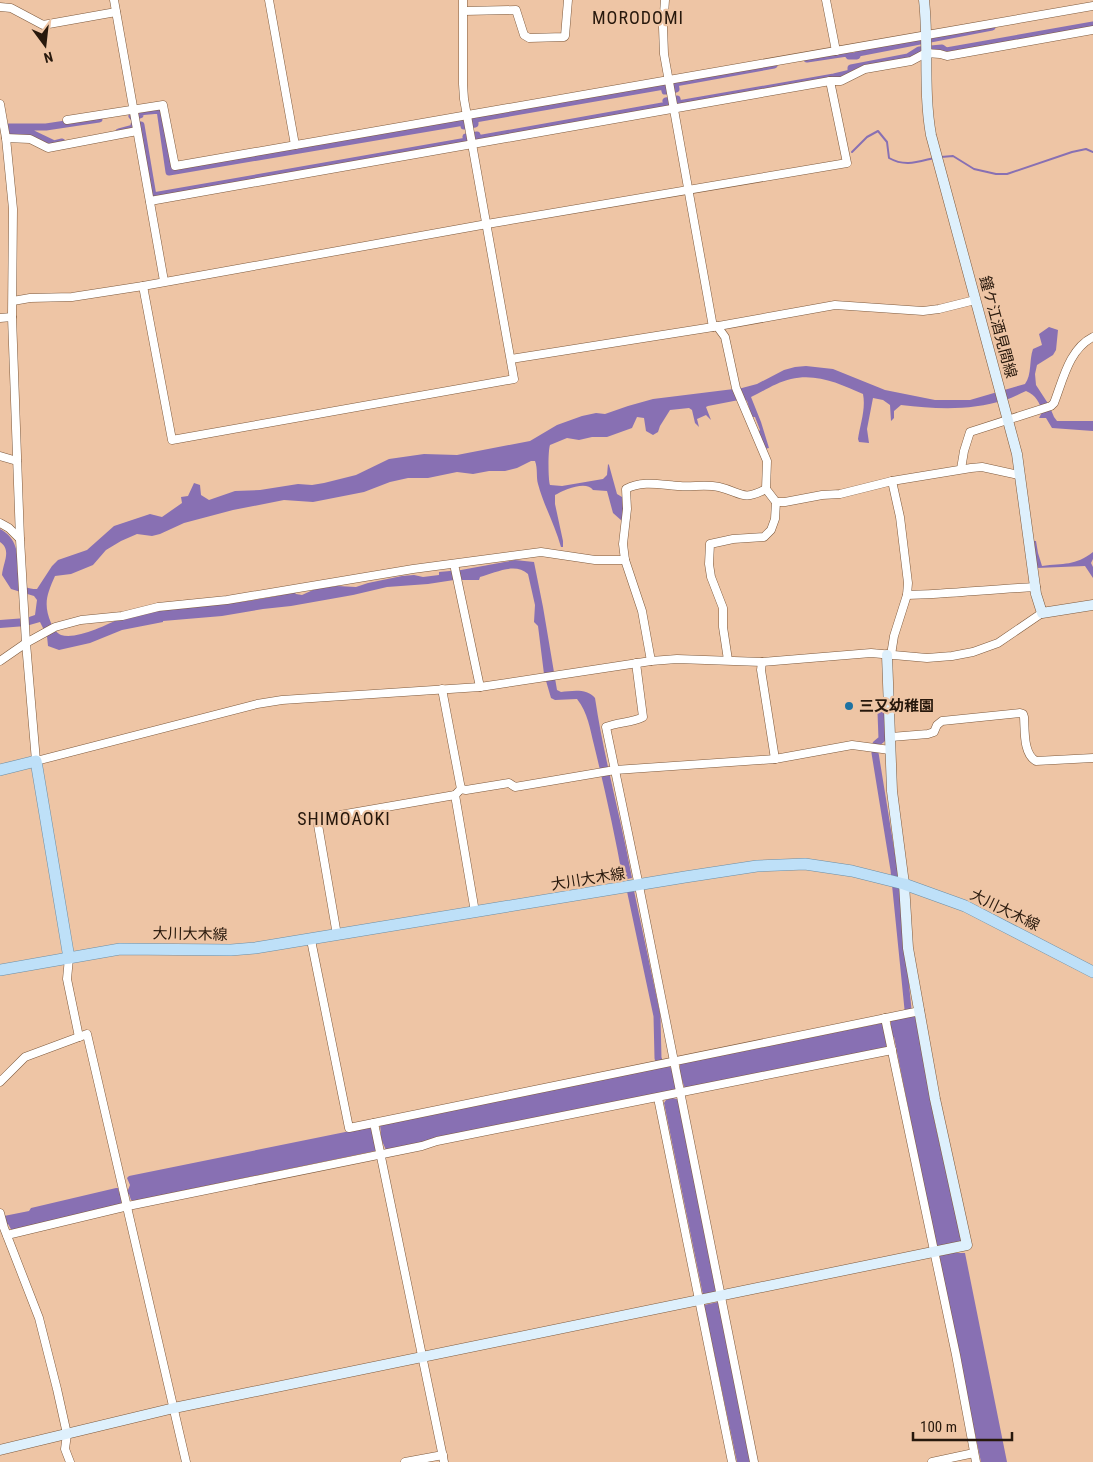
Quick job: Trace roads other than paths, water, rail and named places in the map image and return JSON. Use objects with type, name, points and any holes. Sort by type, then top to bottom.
[{"type":"main road","points":[[0,770],[36,761],[69,958]]},
{"type":"main road","name":"大川大木線","points":[[0,970],[120,949],[231,950],[311,940],[757,866],[805,864],[852,871],[902,884],[965,906],[1093,972]]},
{"type":"street","points":[[114,0],[164,281]]},
{"type":"street","points":[[269,0],[295,145]]},
{"type":"street","points":[[143,286],[172,440],[514,379],[463,84],[463,0]]},
{"type":"street","points":[[464,11],[516,10],[524,35],[529,38],[564,37],[568,0]]},
{"type":"street","points":[[665,0],[664,54],[715,327],[725,337],[736,388],[767,461],[766,489],[776,502],[775,519],[771,530],[764,538],[733,539],[710,544],[709,564],[711,577],[724,608],[723,627],[728,660]]},
{"type":"street","points":[[826,0],[836,51]]},
{"type":"street","name":"鐘ケ江酒見間線","points":[[924,0],[926,109],[930,135],[1017,454],[1036,587],[1042,613]]},
{"type":"street","points":[[67,120],[135,111],[163,105],[175,166],[468,114],[669,82],[1093,6]]},
{"type":"street","points":[[0,7],[11,8],[44,25],[116,12]]},
{"type":"street","points":[[150,201],[472,140],[830,81],[841,81],[865,70],[911,61],[926,52],[947,56],[1093,30]]},
{"type":"street","points":[[13,301],[30,298],[72,297],[143,286],[486,224],[847,163],[830,81]]},
{"type":"street","points":[[0,104],[6,138],[4,157],[13,209],[12,317],[20,539],[36,761],[257,704],[282,700],[480,686],[677,658],[762,662],[871,653],[927,658],[952,656],[973,652],[998,643],[1042,613],[1064,608],[1093,605]]},
{"type":"street","points":[[6,138],[30,139],[48,148],[137,129]]},
{"type":"street","points":[[511,360],[715,327],[835,305],[923,311],[975,300]]},
{"type":"street","points":[[0,318],[12,317]]},
{"type":"street","points":[[961,469],[970,432],[1041,410],[1054,404],[1074,355],[1083,344],[1093,337]]},
{"type":"street","points":[[0,456],[18,461]]},
{"type":"street","points":[[776,502],[840,494],[892,481],[961,469],[982,468],[1019,475]]},
{"type":"street","points":[[880,748],[890,737],[889,655],[907,595],[908,583],[900,517],[892,481]]},
{"type":"street","points":[[651,661],[642,611],[625,560],[623,544],[627,509],[626,489],[632,486],[647,484],[704,486],[718,487],[746,496],[758,494],[766,489]]},
{"type":"street","points":[[0,524],[9,528],[20,539]]},
{"type":"street","points":[[0,661],[26,642],[55,627],[81,620],[122,616],[158,607],[227,600],[541,552],[595,560],[625,560]]},
{"type":"street","points":[[454,566],[480,686]]},
{"type":"street","points":[[907,595],[955,594],[993,589],[1036,587]]},
{"type":"street","points":[[762,662],[760,670],[775,759]]},
{"type":"street","points":[[636,663],[644,717],[606,727],[754,1462]]},
{"type":"street","points":[[442,689],[475,912]]},
{"type":"street","points":[[890,737],[928,734],[934,732],[942,721],[1020,713],[1024,717],[1028,753],[1036,761],[1093,758]]},
{"type":"street","points":[[337,935],[316,819],[509,783],[514,787],[614,770],[775,759],[852,745],[880,748]]},
{"type":"street","points":[[0,1450],[174,1408],[968,1246],[935,1099],[918,1012],[908,948],[892,791],[880,748]]},
{"type":"street","points":[[311,940],[349,1128],[918,1012]]},
{"type":"street","points":[[69,958],[67,979],[79,1038]]},
{"type":"street","points":[[885,1020],[936,1252],[976,1462]]},
{"type":"street","points":[[0,1082],[26,1057],[87,1034],[128,1204],[186,1462]]},
{"type":"street","points":[[4,1231],[380,1152],[660,1098],[680,1092],[891,1049]]},
{"type":"street","points":[[660,1098],[732,1462]]},
{"type":"street","points":[[374,1123],[443,1458],[405,1462]]},
{"type":"street","points":[[0,1213],[4,1231],[38,1318],[58,1389],[67,1434],[65,1449],[70,1462]]},
{"type":"street","points":[[932,1462],[974,1453]]},
{"type":"waterway","points":[[119,132],[134,128],[134,125],[141,125],[153,196],[467,141],[466,137],[477,135],[477,139],[668,105],[666,101],[677,99],[678,104],[834,77],[851,73],[851,68],[908,57],[919,50],[942,48],[946,51],[1093,25]]},
{"type":"waterway","points":[[807,59],[847,53],[849,56],[857,56],[858,53],[992,27]]},
{"type":"waterway","points":[[132,116],[140,115],[138,112],[160,110],[169,172],[464,122],[464,126],[475,124],[475,119],[664,86],[665,91],[676,89],[675,83],[774,65]]},
{"type":"waterway","points":[[62,142],[54,144],[31,133],[7,133],[6,127],[46,127],[99,119]]},
{"type":"waterway","points":[[852,152],[867,137],[878,131],[887,142],[889,158],[895,161],[906,163],[934,158]]},
{"type":"waterway","points":[[941,157],[953,156],[974,169],[996,174],[1007,174],[1072,152],[1086,149],[1093,152]]},
{"type":"waterway","points":[[881,712],[882,739],[876,744],[875,753],[894,870],[909,1019]]},
{"type":"waterway","points":[[629,884],[657,1016],[658,1058],[662,1069]]},
{"type":"place","name":"三又幼稚園","points":[[849,706]]},
{"type":"district","name":"MORODOMI","points":[[638,18]]},
{"type":"district","name":"SHIMOAOKI","points":[[344,819]]}]
